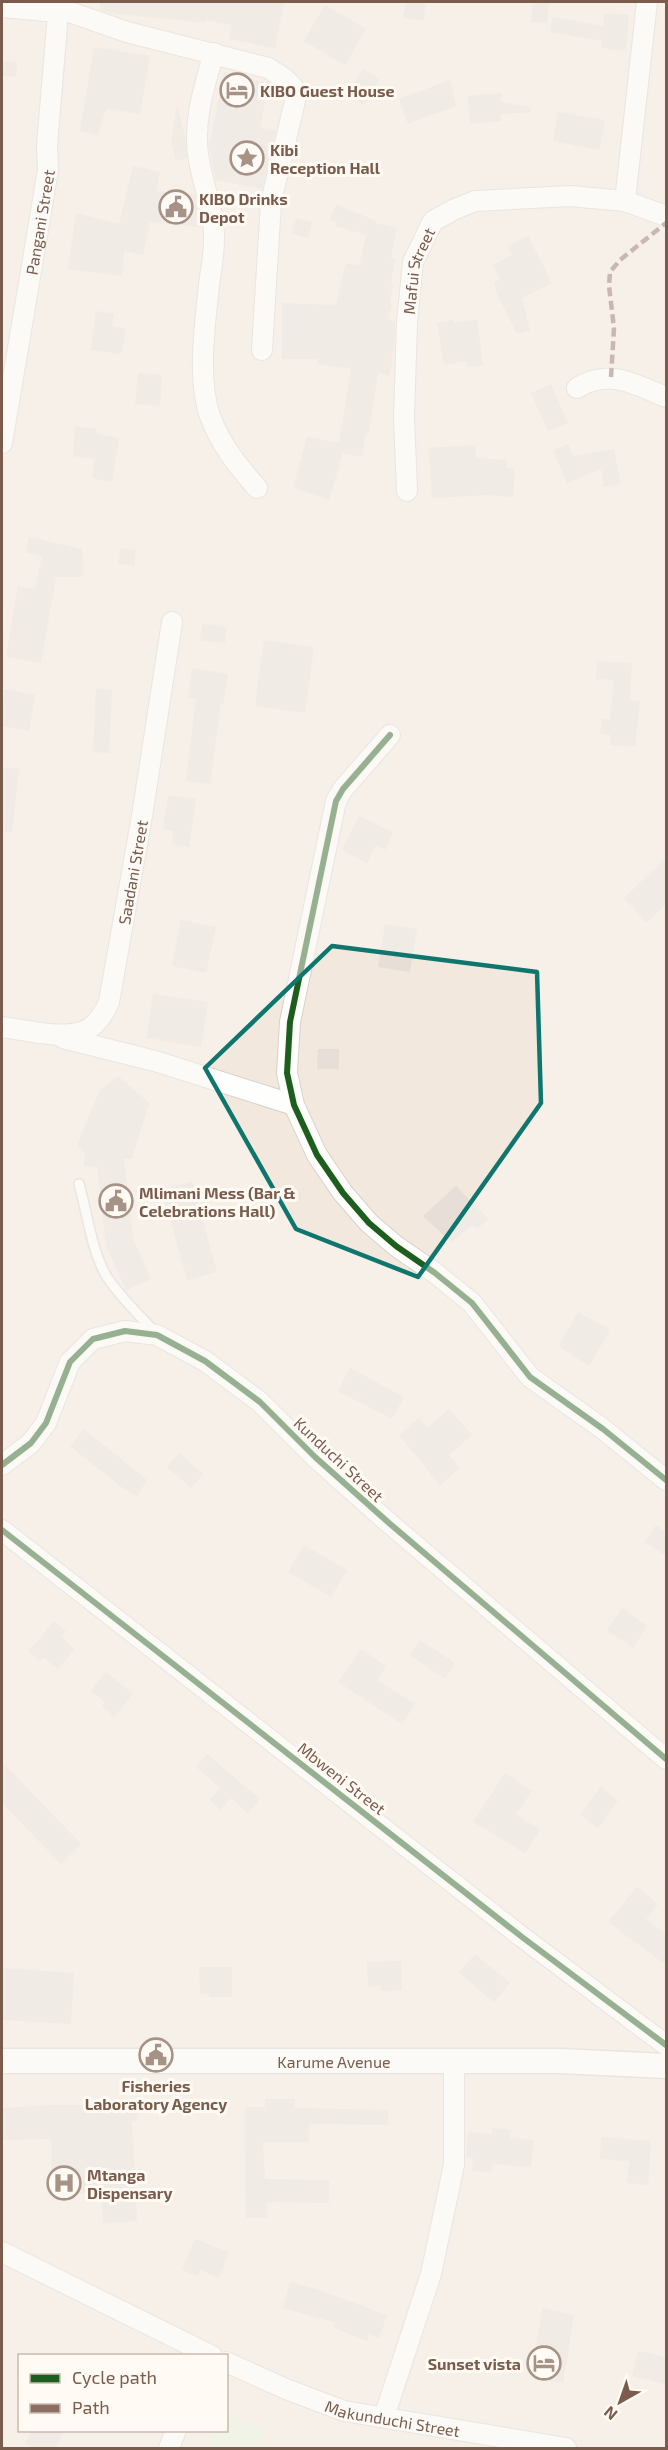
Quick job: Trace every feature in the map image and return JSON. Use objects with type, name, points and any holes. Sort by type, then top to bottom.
[{"type":"street","points":[[625,201],[647,2]]},
{"type":"street","points":[[2,7],[46,11],[58,5],[127,32],[268,68],[293,87],[292,120],[271,202],[262,350]]},
{"type":"street","name":"Pangani Street","points":[[2,443],[48,170],[47,145],[58,5]]},
{"type":"street","points":[[214,53],[199,113],[197,137],[198,158],[211,208],[215,238],[205,327],[204,386],[210,415],[222,440],[236,464],[257,488]]},
{"type":"street","name":"Mafui Street","points":[[407,491],[404,416],[407,323],[413,262],[433,221],[475,201],[570,196],[625,201],[666,216]]},
{"type":"street","points":[[578,387],[589,381],[611,377],[666,397]]},
{"type":"street","name":"Saadani Street","points":[[2,1027],[36,1031],[82,1032],[98,1021],[109,1002],[142,816],[172,622]]},
{"type":"street","points":[[390,735],[343,789],[336,801],[290,1022],[287,1073],[294,1104],[317,1155],[343,1193],[369,1223],[471,1303],[530,1377],[603,1429],[666,1480]]},
{"type":"street","points":[[36,1031],[155,1061],[294,1104]]},
{"type":"street","name":"Kunduchi Street","points":[[2,1465],[31,1443],[46,1423],[70,1362],[93,1339],[125,1331],[160,1337],[205,1361],[260,1402],[315,1457],[389,1523],[666,1759]]},
{"type":"street","name":"Mbweni Street","points":[[2,1530],[522,1937],[666,2045]]},
{"type":"street","name":"Karume Avenue","points":[[2,2061],[613,2062],[666,2066]]},
{"type":"street","points":[[384,2417],[431,2274],[454,2165],[454,2061]]},
{"type":"street","points":[[2,2252],[210,2354]]},
{"type":"street","name":"Makunduchi Street","points":[[228,2363],[286,2389],[344,2411],[566,2448]]},
{"type":"street","points":[[169,2448],[175,2432]]},
{"type":"lane","points":[[79,1184],[100,1260],[107,1276],[123,1298],[160,1337]]},
{"type":"highlighted area","points":[[332,946],[537,972],[541,1103],[418,1277],[296,1229],[205,1068]]},
{"type":"shaded area","points":[[2,2],[666,2],[666,2448],[2,2448]]},
{"type":"green space","points":[[228,2413],[266,2432],[258,2448],[205,2448],[213,2432],[228,2432]]},
{"type":"building","points":[[100,2],[284,2],[275,48],[229,39],[232,25],[206,20],[206,23],[110,13],[100,10]]},
{"type":"building","points":[[406,2],[426,2],[423,21],[403,18]]},
{"type":"building","points":[[533,2],[549,2],[547,23],[531,22]]},
{"type":"building","points":[[325,5],[366,29],[345,65],[304,41]]},
{"type":"building","points":[[604,13],[629,15],[626,51],[601,48],[602,41],[550,32],[553,17],[603,26]]},
{"type":"building","points":[[94,47],[150,56],[140,114],[106,108],[98,135],[80,131]]},
{"type":"building","points":[[2,61],[17,62],[16,77],[2,76]]},
{"type":"building","points":[[363,69],[379,79],[364,105],[348,95]]},
{"type":"building","points":[[224,72],[263,82],[268,87],[260,127],[276,130],[262,189],[216,180],[209,147]]},
{"type":"building","points":[[450,80],[456,106],[408,124],[399,99]]},
{"type":"building","points":[[502,93],[501,102],[530,107],[530,112],[501,114],[501,121],[470,124],[468,96]]},
{"type":"building","points":[[177,106],[185,136],[187,158],[176,161],[171,141]]},
{"type":"building","points":[[558,112],[605,120],[599,150],[553,141]]},
{"type":"building","points":[[133,166],[160,172],[156,191],[195,195],[199,214],[198,227],[150,222],[143,255],[124,251],[122,276],[68,269],[76,213],[119,224]]},
{"type":"building","points":[[336,205],[377,221],[376,223],[397,228],[391,258],[395,258],[391,283],[393,283],[390,303],[392,304],[388,319],[395,322],[391,361],[393,362],[389,376],[378,372],[369,433],[366,433],[362,457],[343,453],[329,500],[293,488],[307,437],[339,443],[351,368],[317,364],[318,359],[282,359],[282,303],[336,305],[346,263],[359,266],[366,235],[336,226],[337,223],[330,220]]},
{"type":"building","points":[[296,218],[312,222],[308,238],[292,234]]},
{"type":"building","points":[[528,236],[552,283],[522,298],[530,331],[517,334],[497,294],[494,282],[500,279],[493,265],[512,255],[508,246]]},
{"type":"building","points":[[96,311],[114,314],[112,326],[126,328],[121,354],[91,350]]},
{"type":"building","points":[[453,320],[454,323],[477,320],[483,365],[467,367],[466,361],[444,365],[437,323]]},
{"type":"building","points":[[138,373],[162,375],[160,406],[135,404]]},
{"type":"building","points":[[551,384],[568,423],[548,431],[531,393]]},
{"type":"building","points":[[75,426],[97,429],[96,434],[119,438],[112,482],[92,478],[95,459],[73,456]]},
{"type":"building","points":[[568,444],[573,456],[614,449],[621,484],[604,487],[601,469],[567,483],[553,450]]},
{"type":"building","points":[[475,445],[476,458],[507,460],[507,468],[515,469],[513,497],[486,495],[432,498],[429,448]]},
{"type":"building","points":[[29,537],[82,549],[83,577],[56,577],[41,663],[6,657],[18,586],[35,589],[42,556],[26,552]]},
{"type":"building","points":[[121,548],[136,550],[134,566],[118,564]]},
{"type":"building","points":[[202,624],[226,627],[225,643],[200,640]]},
{"type":"building","points":[[264,640],[314,647],[305,713],[255,706]]},
{"type":"building","points":[[597,661],[632,663],[630,700],[640,701],[635,747],[610,745],[611,735],[600,734],[602,719],[610,720],[614,680],[596,679]]},
{"type":"building","points":[[192,668],[228,674],[223,704],[221,703],[210,784],[186,781],[196,699],[188,698]]},
{"type":"building","points":[[4,689],[35,695],[29,731],[2,726]]},
{"type":"building","points":[[96,689],[112,690],[109,753],[93,752]]},
{"type":"building","points":[[2,767],[19,769],[12,832],[2,831]]},
{"type":"building","points":[[168,795],[196,799],[189,847],[172,844],[173,831],[163,829]]},
{"type":"building","points":[[359,816],[393,833],[385,850],[376,845],[367,863],[342,850]]},
{"type":"building","points":[[666,858],[666,904],[647,923],[624,898]]},
{"type":"building","points":[[181,920],[216,927],[206,973],[172,966]]},
{"type":"building","points":[[385,924],[417,929],[410,972],[378,967]]},
{"type":"building","points":[[153,994],[208,1002],[201,1047],[147,1038]]},
{"type":"building","points":[[318,1049],[339,1049],[339,1069],[317,1069]]},
{"type":"building","points":[[118,1076],[149,1103],[132,1159],[124,1159],[133,1238],[151,1279],[126,1290],[106,1245],[97,1167],[84,1166],[85,1153],[77,1145],[100,1090]]},
{"type":"building","points":[[192,1181],[217,1272],[187,1280],[162,1189]]},
{"type":"building","points":[[456,1186],[488,1219],[477,1229],[473,1225],[451,1242],[423,1216]]},
{"type":"building","points":[[578,1312],[610,1330],[589,1366],[559,1346]]},
{"type":"building","points":[[350,1368],[404,1397],[392,1419],[338,1391]]},
{"type":"building","points":[[449,1409],[472,1435],[449,1455],[460,1468],[440,1485],[399,1435],[419,1418],[427,1428]]},
{"type":"building","points":[[84,1429],[147,1480],[137,1496],[120,1486],[70,1446]]},
{"type":"building","points":[[179,1453],[203,1474],[191,1488],[167,1467]]},
{"type":"building","points":[[656,1525],[666,1532],[666,1556],[645,1542]]},
{"type":"building","points":[[304,1545],[347,1570],[331,1597],[288,1572]]},
{"type":"building","points":[[622,1608],[647,1626],[633,1648],[607,1630]]},
{"type":"building","points":[[54,1621],[66,1631],[61,1637],[75,1649],[58,1669],[43,1657],[40,1661],[29,1651]]},
{"type":"building","points":[[420,1640],[455,1663],[445,1679],[410,1655]]},
{"type":"building","points":[[361,1649],[386,1666],[377,1680],[415,1704],[402,1724],[338,1682]]},
{"type":"building","points":[[106,1672],[133,1694],[114,1717],[102,1706],[105,1702],[91,1691]]},
{"type":"building","points":[[207,1754],[260,1799],[248,1813],[231,1798],[221,1810],[210,1800],[220,1788],[196,1767]]},
{"type":"building","points":[[2,1762],[81,1844],[61,1864],[2,1803]]},
{"type":"building","points":[[505,1773],[532,1791],[516,1814],[540,1830],[525,1853],[473,1822]]},
{"type":"building","points":[[601,1787],[618,1800],[598,1828],[580,1815]]},
{"type":"building","points":[[637,1887],[658,1904],[646,1919],[666,1934],[666,1965],[608,1922]]},
{"type":"building","points":[[475,1954],[510,1983],[494,2002],[459,1973]]},
{"type":"building","points":[[401,1961],[402,1990],[381,1991],[381,1986],[368,1987],[367,1962]]},
{"type":"building","points":[[199,1967],[232,1967],[232,1997],[209,1997],[209,1993],[200,1994]]},
{"type":"building","points":[[2,1968],[74,1973],[71,2024],[2,2020]]},
{"type":"building","points":[[265,2099],[295,2099],[295,2108],[389,2110],[388,2125],[309,2124],[309,2142],[263,2142],[265,2179],[329,2180],[329,2203],[266,2202],[267,2218],[246,2218],[245,2107],[265,2107]]},
{"type":"building","points":[[51,2105],[137,2105],[138,2121],[132,2121],[137,2221],[103,2223],[101,2192],[53,2195],[51,2139],[2,2140],[2,2108]]},
{"type":"building","points":[[492,2128],[510,2130],[510,2138],[534,2140],[531,2167],[493,2164],[492,2172],[472,2171],[473,2157],[466,2157],[468,2132],[492,2134]]},
{"type":"building","points":[[601,2137],[651,2141],[648,2185],[627,2183],[629,2161],[600,2159]]},
{"type":"building","points":[[195,2239],[229,2252],[219,2278],[200,2270],[198,2276],[182,2270]]},
{"type":"building","points":[[290,2282],[387,2315],[379,2338],[369,2334],[367,2341],[334,2328],[336,2323],[283,2308]]},
{"type":"building","points":[[543,2308],[574,2315],[563,2383],[530,2378]]},
{"type":"building","points":[[638,2351],[666,2357],[666,2384],[632,2376]]},
{"type":"building","points":[[31,2432],[63,2432],[56,2448],[34,2448],[25,2444]]},
{"type":"marked path","points":[[611,377],[614,328],[609,286],[610,272],[620,260],[666,223]]},
{"type":"cycle path","points":[[390,735],[343,789],[336,801],[290,1022],[287,1073],[294,1105],[317,1155],[343,1193],[369,1223],[472,1303],[530,1377],[603,1429],[666,1480]]},
{"type":"cycle path","points":[[2,1465],[31,1443],[46,1423],[70,1362],[93,1339],[125,1331],[157,1335],[205,1361],[260,1402],[315,1457],[389,1523],[666,1759]]},
{"type":"cycle path","points":[[2,1530],[522,1937],[666,2045]]},
{"type":"place","name":"KIBO Guest House","points":[[237,90]]},
{"type":"place","name":"Kibi Reception Hall","points":[[247,158]]},
{"type":"place","name":"KIBO Drinks Depot","points":[[176,207]]},
{"type":"place","name":"Mlimani Mess (Bar & Celebrations Hall)","points":[[116,1201]]},
{"type":"place","name":"Fisheries Laboratory Agency","points":[[156,2055]]},
{"type":"place","name":"Mtanga Dispensary","points":[[64,2183]]},
{"type":"place","name":"Sunset vista","points":[[544,2363]]}]
